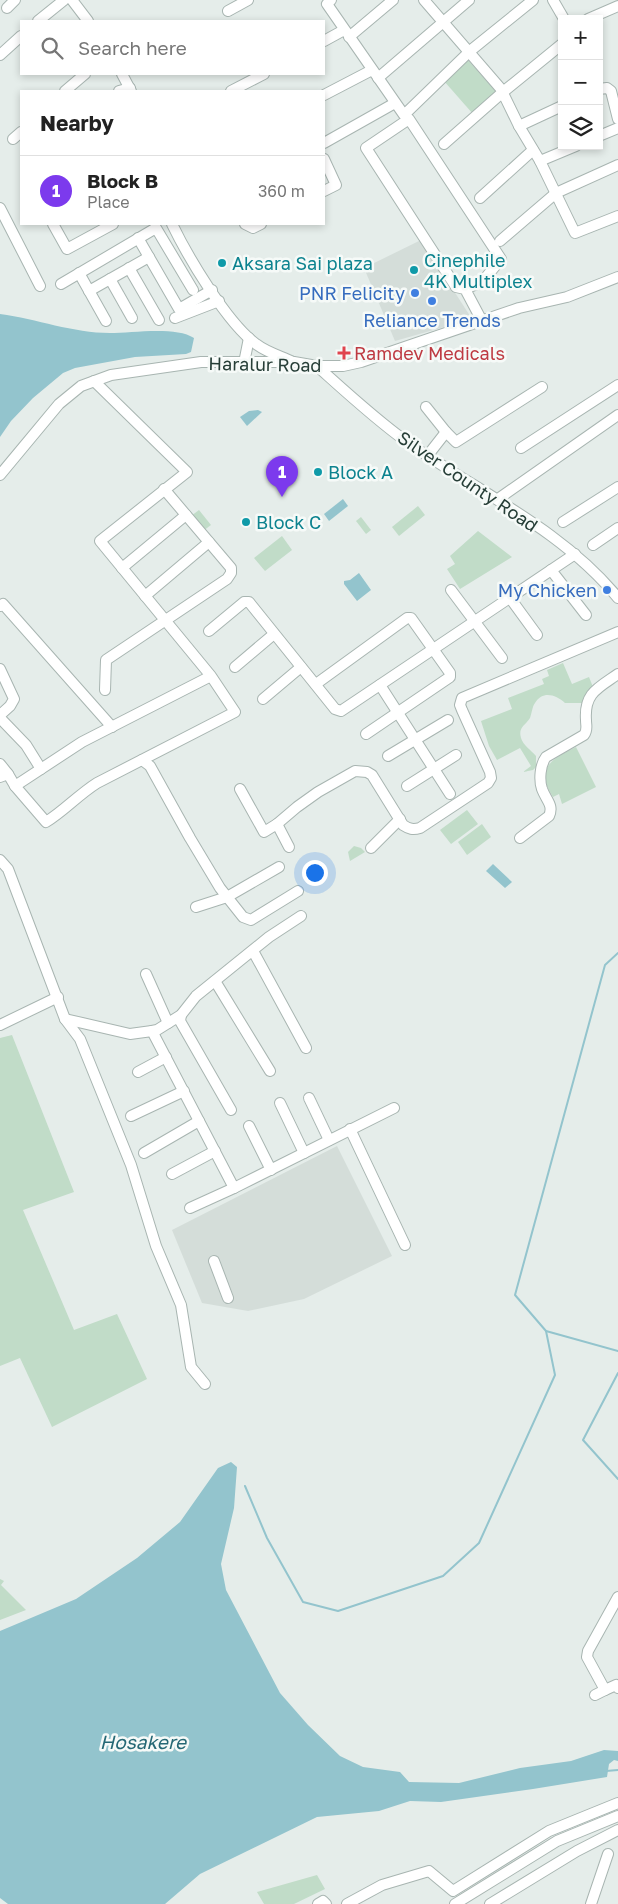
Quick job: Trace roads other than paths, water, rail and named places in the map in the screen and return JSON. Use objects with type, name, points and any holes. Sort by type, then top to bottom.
[{"type":"street","points":[[7,8],[14,0]]},
{"type":"street","points":[[39,20],[64,0]]},
{"type":"street","points":[[72,0],[87,20]]},
{"type":"street","points":[[228,11],[248,0]]},
{"type":"street","points":[[332,0],[326,4],[404,115],[470,51],[533,0]]},
{"type":"street","points":[[325,41],[347,33],[393,0]]},
{"type":"street","points":[[424,0],[470,51],[503,92],[519,126],[556,193],[574,233],[618,216]]},
{"type":"street","points":[[325,95],[375,74],[469,0]]},
{"type":"street","points":[[553,0],[562,15]]},
{"type":"street","points":[[597,15],[618,6]]},
{"type":"street","points":[[0,55],[20,37]]},
{"type":"street","points":[[444,144],[558,47]]},
{"type":"street","points":[[66,90],[83,75]]},
{"type":"street","points":[[122,75],[130,90]]},
{"type":"street","points":[[233,90],[262,75]]},
{"type":"street","points":[[603,88],[618,82]]},
{"type":"street","points":[[603,88],[611,91],[618,119]]},
{"type":"street","points":[[325,142],[395,103]]},
{"type":"street","points":[[519,126],[558,108]]},
{"type":"street","points":[[465,289],[482,282],[501,259],[408,120],[366,148],[456,287],[465,289],[482,321]]},
{"type":"street","points":[[603,134],[618,128]]},
{"type":"street","points":[[13,139],[20,133]]},
{"type":"street","points":[[480,198],[533,150]]},
{"type":"street","points":[[540,162],[567,150]]},
{"type":"street","points":[[325,161],[336,184],[325,190]]},
{"type":"street","points":[[500,242],[556,193],[618,165]]},
{"type":"street","points":[[0,208],[40,286]]},
{"type":"street","points":[[54,225],[67,249],[106,225]]},
{"type":"street","points":[[173,225],[218,301],[249,338],[261,348],[294,362]]},
{"type":"street","points":[[247,225],[253,228],[259,225]]},
{"type":"street","points":[[61,284],[156,228],[193,290]]},
{"type":"street","points":[[138,238],[178,309],[212,290]]},
{"type":"street","points":[[89,291],[149,256]]},
{"type":"street","points":[[129,268],[159,320]]},
{"type":"street","points":[[79,273],[106,321]]},
{"type":"street","name":"Haralur Road","points":[[0,476],[59,404],[81,386],[111,375],[201,362],[294,362],[317,366],[343,366],[362,362],[519,308],[567,297],[618,277]]},
{"type":"street","points":[[110,279],[132,318]]},
{"type":"street","points":[[175,318],[218,301]]},
{"type":"street","points":[[244,363],[249,338]]},
{"type":"street","name":"Silver County Road","points":[[317,366],[362,407],[408,442],[498,499],[575,554],[618,598]]},
{"type":"street","points":[[0,764],[4,776],[46,822],[58,814],[78,795],[96,783],[235,712],[211,676],[100,541],[187,472],[94,381]]},
{"type":"street","points":[[520,448],[618,385]]},
{"type":"street","points":[[426,407],[456,442],[542,387]]},
{"type":"street","points":[[498,499],[618,415]]},
{"type":"street","points":[[428,455],[446,432]]},
{"type":"street","points":[[562,522],[618,487]]},
{"type":"street","points":[[105,690],[106,660],[227,579],[231,573],[231,568],[164,489]]},
{"type":"street","points":[[122,568],[186,514]]},
{"type":"street","points":[[593,544],[618,528]]},
{"type":"street","points":[[145,596],[209,542]]},
{"type":"street","points":[[209,631],[246,601],[335,709],[341,711],[575,554]]},
{"type":"street","points":[[551,570],[586,614]]},
{"type":"street","points":[[451,590],[502,658]]},
{"type":"street","points":[[510,598],[536,634]]},
{"type":"street","points":[[0,606],[3,604],[112,727]]},
{"type":"street","points":[[316,684],[409,618],[413,620],[451,675],[366,734]]},
{"type":"street","points":[[240,789],[264,832],[318,792],[355,772],[367,772],[372,775],[400,819],[408,828],[420,828],[490,780],[490,772],[460,705],[462,698],[618,632]]},
{"type":"street","points":[[235,667],[274,634]]},
{"type":"street","points":[[263,699],[301,667]]},
{"type":"street","points":[[0,669],[14,699],[0,717],[26,746],[41,769]]},
{"type":"street","points":[[520,838],[548,816],[550,812],[551,805],[542,789],[541,767],[543,762],[546,758],[584,735],[587,731],[585,709],[587,700],[594,691],[618,674]]},
{"type":"street","points":[[15,786],[82,742],[211,676]]},
{"type":"street","points":[[380,685],[450,794]]},
{"type":"street","points":[[388,756],[448,720]]},
{"type":"street","points":[[407,786],[456,756]]},
{"type":"street","points":[[142,760],[150,766],[190,838],[227,897],[243,917],[250,920],[298,892]]},
{"type":"street","points":[[370,848],[400,819]]},
{"type":"street","points":[[277,824],[289,847]]},
{"type":"street","points":[[0,860],[8,869],[65,1019],[80,1039],[131,1165],[156,1246],[181,1305],[191,1367],[204,1384]]},
{"type":"street","points":[[196,907],[227,897],[279,867]]},
{"type":"street","points":[[65,1019],[130,1034],[152,1031],[181,1015],[196,996],[253,950],[302,916]]},
{"type":"street","points":[[253,950],[306,1048]]},
{"type":"street","points":[[146,974],[168,1023]]},
{"type":"street","points":[[215,981],[270,1070]]},
{"type":"street","points":[[0,1025],[58,997]]},
{"type":"street","points":[[181,1015],[180,1022],[231,1110]]},
{"type":"street","points":[[152,1031],[234,1188]]},
{"type":"street","points":[[138,1072],[166,1057]]},
{"type":"street","points":[[132,1116],[184,1091]]},
{"type":"street","points":[[309,1098],[329,1140]]},
{"type":"street","points":[[280,1103],[304,1153]]},
{"type":"street","points":[[190,1208],[394,1108]]},
{"type":"street","points":[[144,1152],[199,1121]]},
{"type":"street","points":[[249,1126],[270,1170]]},
{"type":"street","points":[[350,1130],[405,1246]]},
{"type":"street","points":[[172,1174],[215,1151]]},
{"type":"street","points":[[214,1261],[228,1298]]},
{"type":"street","points":[[618,1597],[588,1651],[587,1658],[600,1693],[616,1685],[618,1688]]},
{"type":"street","points":[[347,1904],[382,1885],[429,1871],[453,1891],[549,1831],[618,1803]]},
{"type":"street","points":[[455,1904],[557,1841],[614,1818],[606,1807]]},
{"type":"street","points":[[490,1904],[577,1851],[618,1830]]},
{"type":"street","points":[[549,1831],[557,1841]]},
{"type":"street","points":[[591,1904],[608,1854]]},
{"type":"street","points":[[318,1904],[323,1901],[326,1904]]},
{"type":"water","points":[[0,314],[82,331],[110,333],[165,331],[186,334],[194,338],[191,352],[186,354],[135,357],[75,368],[63,373],[33,398],[11,421],[0,437]]},
{"type":"water","points":[[258,410],[262,412],[247,426],[240,417],[249,411]]},
{"type":"water","points":[[343,499],[348,506],[329,521],[324,514]]},
{"type":"water","points":[[359,573],[371,590],[357,601],[344,584],[344,581],[350,580]]},
{"type":"water","points":[[493,864],[512,882],[505,888],[486,871]]},
{"type":"water","name":"Hosakere","points":[[231,1462],[237,1467],[234,1508],[221,1564],[226,1590],[280,1693],[308,1725],[340,1756],[363,1767],[400,1772],[409,1782],[459,1783],[520,1768],[571,1761],[604,1750],[618,1751],[618,1761],[614,1760],[609,1764],[607,1777],[441,1802],[410,1801],[379,1811],[317,1817],[200,1874],[165,1904],[8,1904],[0,1898],[0,1631],[76,1599],[137,1558],[180,1522],[218,1468]]},
{"type":"waterway","points":[[618,953],[605,965],[515,1295],[546,1331],[618,1351]]},
{"type":"waterway","points":[[245,1486],[267,1538],[303,1602],[338,1611],[443,1576],[479,1543],[555,1375],[546,1331]]},
{"type":"waterway","points":[[618,1373],[583,1440],[618,1479]]},
{"type":"waterway","points":[[606,1771],[618,1770]]},
{"type":"place","name":"Aksara Sai plaza","points":[[222,263]]},
{"type":"place","name":"Cinephile 4K Multiplex","points":[[414,270]]},
{"type":"place","name":"PNR Felicity","points":[[415,293]]},
{"type":"place","name":"Reliance Trends","points":[[432,301]]},
{"type":"place","name":"Ramdev Medicals","points":[[344,353]]},
{"type":"place","name":"Block A","points":[[318,472]]},
{"type":"place","name":"Block B","points":[[282,497]]},
{"type":"place","name":"Block C","points":[[246,522]]},
{"type":"place","name":"My Chicken","points":[[607,590]]}]
